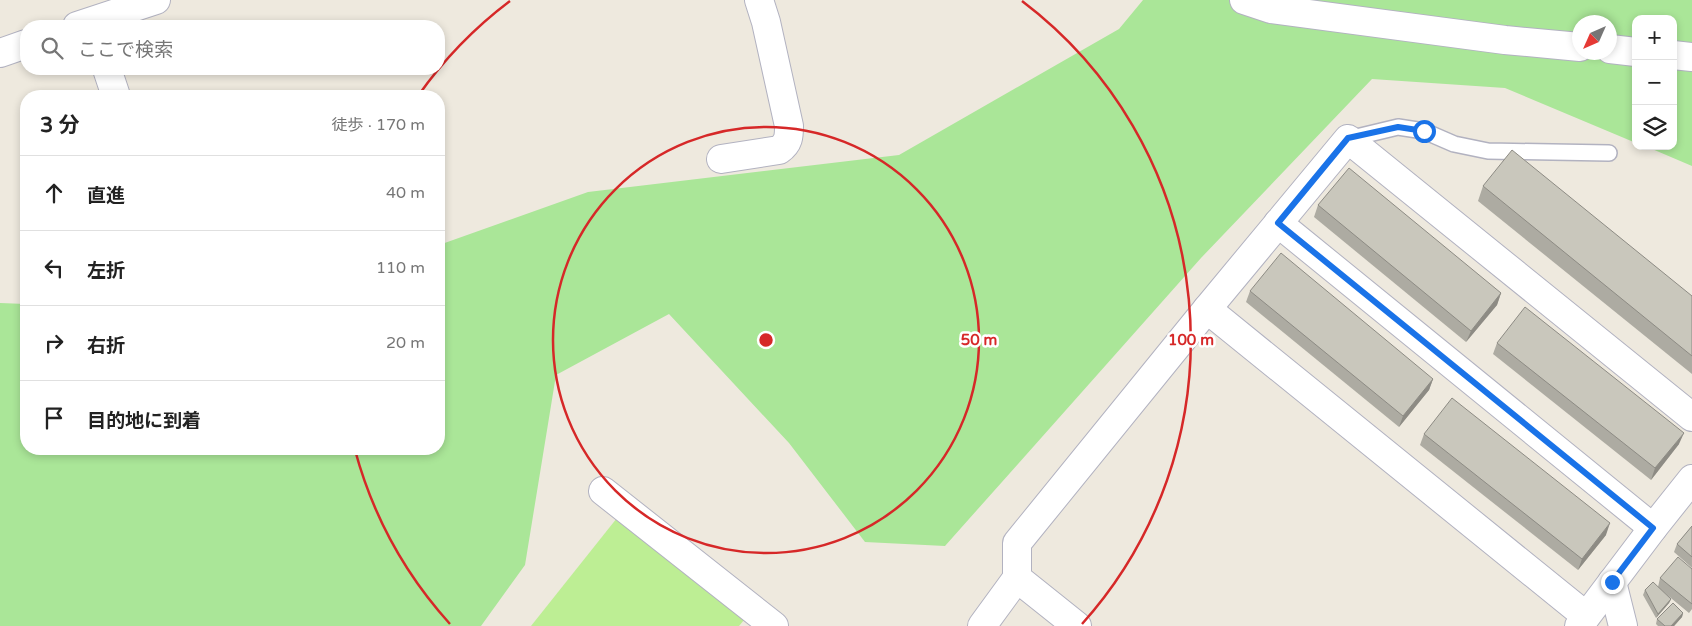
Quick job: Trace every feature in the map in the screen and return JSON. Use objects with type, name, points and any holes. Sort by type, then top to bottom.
[{"type":"street","points":[[101,20],[156,0]]},
{"type":"street","points":[[721,160],[779,150],[789,138],[789,126],[766,22],[759,0]]},
{"type":"street","points":[[1244,0],[1271,9],[1505,40],[1572,45]]},
{"type":"street","points":[[0,53],[20,46]]},
{"type":"street","points":[[1617,50],[1632,52]]},
{"type":"street","points":[[1677,55],[1692,57]]},
{"type":"street","points":[[109,75],[114,90]]},
{"type":"street","points":[[982,626],[1017,578],[1017,543],[1206,309],[1348,138],[1692,417]]},
{"type":"street","points":[[1278,223],[1653,528]]},
{"type":"street","points":[[1206,309],[1583,621],[1692,479]]},
{"type":"street","points":[[603,491],[774,626]]},
{"type":"street","points":[[1017,578],[1077,626]]},
{"type":"street","points":[[1612,582],[1623,626]]},
{"type":"lane","points":[[1348,138],[1398,127],[1424,131],[1454,144],[1488,151],[1609,153]]},
{"type":"green space","points":[[1143,0],[1692,0],[1692,166],[1654,150],[1677,150],[1677,15],[1632,15],[1632,141],[1505,88],[1372,79],[1201,258],[945,546],[865,542],[789,443],[669,314],[556,375],[525,565],[481,626],[0,626],[0,303],[20,304],[20,455],[445,455],[445,243],[588,192],[899,155],[1119,29]]},
{"type":"green space","points":[[617,518],[744,620],[739,626],[531,626]]},
{"type":"building","points":[[1512,150],[1692,296],[1692,356],[1483,186]]},
{"type":"building","points":[[1349,168],[1501,293],[1471,331],[1318,205]]},
{"type":"building","points":[[1281,253],[1433,379],[1403,416],[1250,291]]},
{"type":"building","points":[[1525,307],[1684,433],[1655,468],[1497,343]]},
{"type":"building","points":[[1452,398],[1610,523],[1582,559],[1424,434]]},
{"type":"building","points":[[1692,526],[1692,557],[1677,544]]},
{"type":"building","points":[[1678,557],[1692,569],[1692,604],[1660,578]]},
{"type":"building","points":[[1653,582],[1671,599],[1658,614],[1645,590]]},
{"type":"building","points":[[1673,603],[1683,613],[1671,626],[1665,626],[1657,619]]},
{"type":"route","points":[[1424,131],[1398,127],[1348,138],[1278,223],[1653,528],[1612,582]]}]
